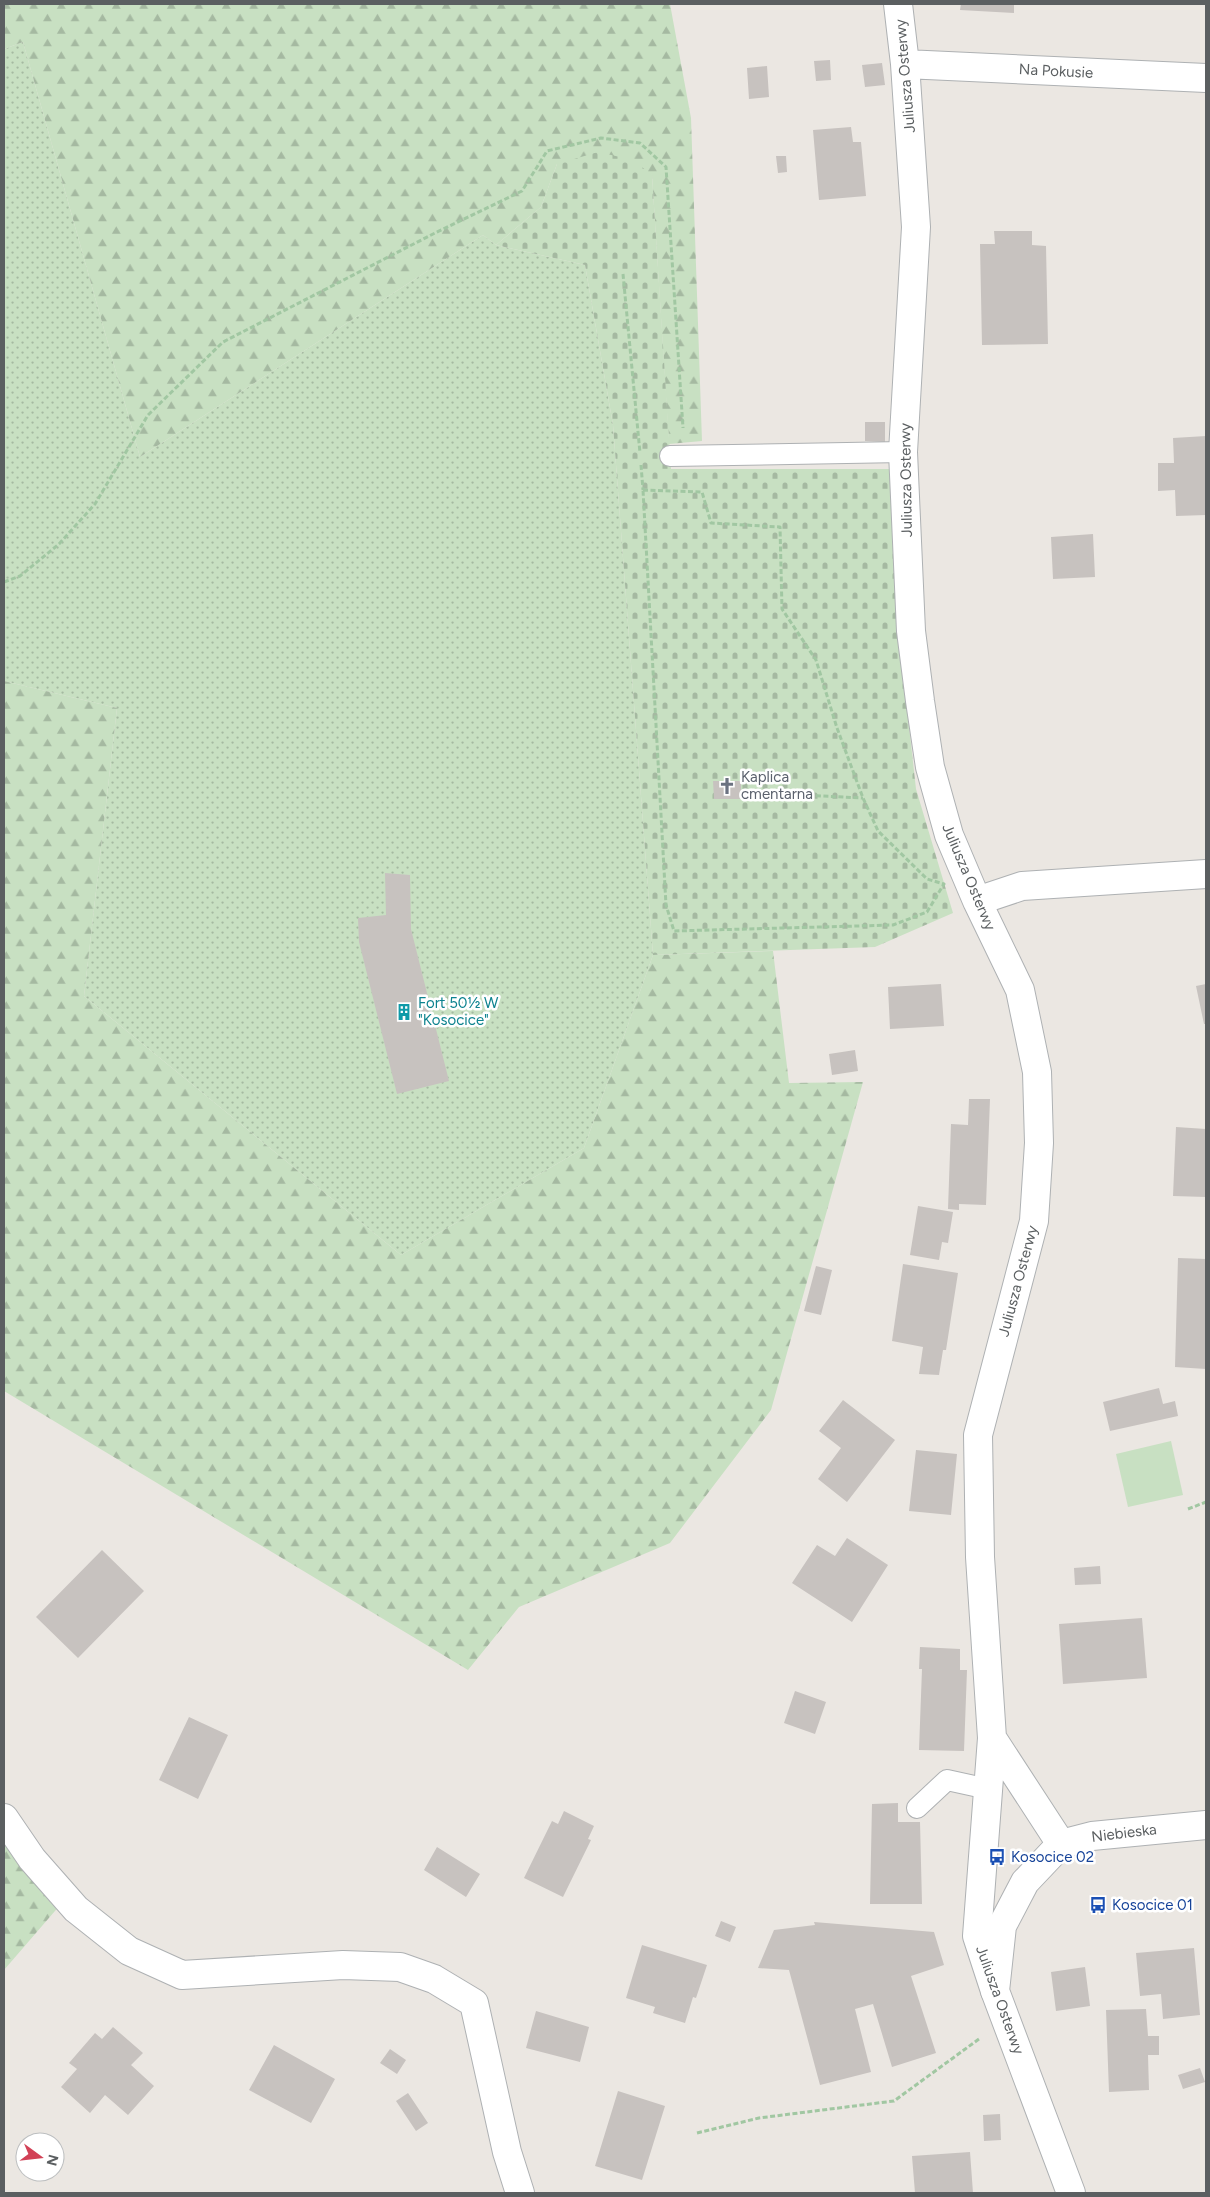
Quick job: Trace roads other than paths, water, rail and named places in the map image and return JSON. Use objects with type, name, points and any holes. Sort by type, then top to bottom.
[{"type":"street","name":"Juliusza Osterwy","points":[[898,4],[906,64],[916,227],[902,452],[911,631],[930,766],[949,835],[977,902],[1020,990],[1038,1072],[1039,1143],[1034,1221],[978,1435],[980,1557],[992,1738],[977,1936],[1071,2193]]},
{"type":"street","name":"Na Pokusie","points":[[906,64],[1206,78]]},
{"type":"street","points":[[977,902],[1022,886],[1206,874]]},
{"type":"street","name":"Juliusza Osterwy","points":[[992,1738],[1061,1844]]},
{"type":"street","points":[[4,1818],[32,1858],[76,1910],[129,1950],[182,1975],[343,1965],[400,1967],[434,1979],[474,2003],[507,2152],[520,2193]]},
{"type":"street","name":"Niebieska","points":[[1061,1844],[1092,1836],[1206,1825]]},
{"type":"street","points":[[996,1991],[1002,1926],[1026,1882],[1061,1844]]},
{"type":"lane","points":[[677,456],[902,452]]},
{"type":"lane","points":[[917,1808],[947,1780],[988,1789]]},
{"type":"place","name":"Kaplica cmentarna","points":[[727,786]]},
{"type":"place","name":"Fort 50½ W \"Kosocice\"","points":[[404,1012]]},
{"type":"place","name":"Kosocice 02","points":[[997,1857]]},
{"type":"place","name":"Kosocice 01","points":[[1098,1905]]}]
